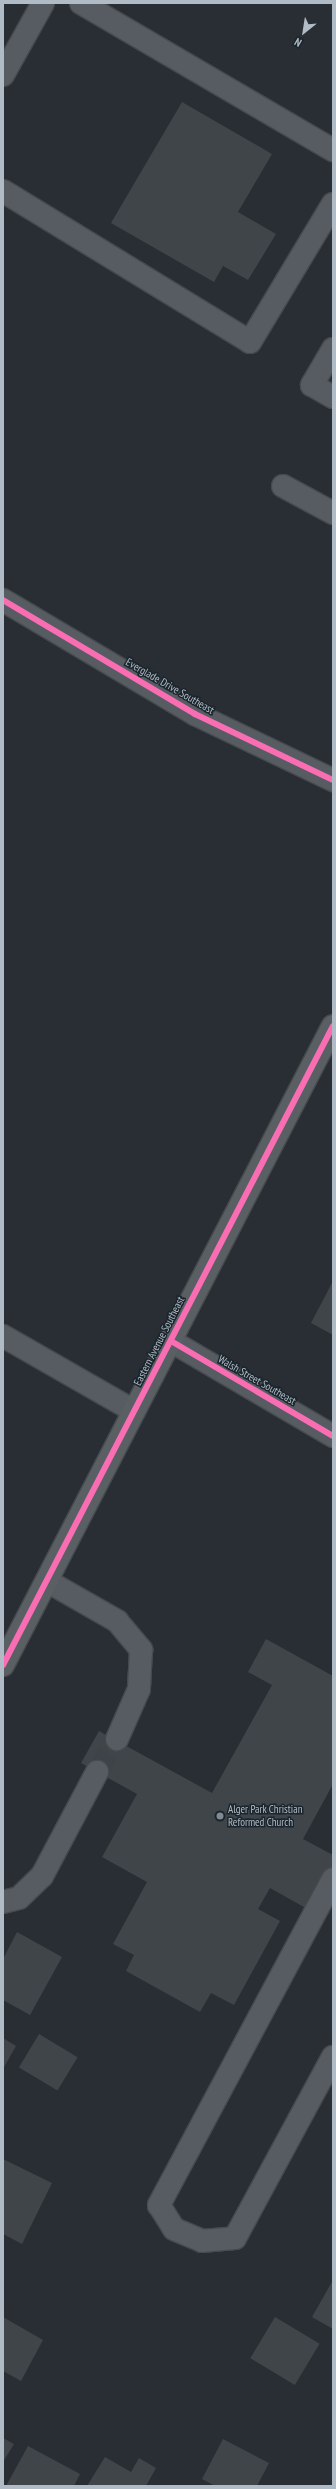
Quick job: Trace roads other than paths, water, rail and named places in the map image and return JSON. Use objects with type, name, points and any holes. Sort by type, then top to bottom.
[{"type":"main road","name":"Eastern Avenue Southeast","points":[[3,1665],[333,1026]]},
{"type":"street","points":[[3,75],[43,3]]},
{"type":"street","points":[[81,3],[333,150]]},
{"type":"street","points":[[3,191],[250,342],[333,204]]},
{"type":"street","points":[[333,349],[312,385],[333,397]]},
{"type":"street","points":[[283,486],[333,513]]},
{"type":"street","name":"Everglade Drive Southeast","points":[[3,600],[195,714],[333,780]]},
{"type":"street","points":[[3,1336],[134,1411]]},
{"type":"street","name":"Walsh Street Southeast","points":[[170,1341],[333,1436]]},
{"type":"street","points":[[47,1581],[117,1621],[141,1650],[139,1689],[116,1739]]},
{"type":"street","points":[[3,1902],[19,1898],[42,1876],[97,1772]]},
{"type":"street","points":[[333,1879],[159,2205],[174,2229],[202,2241],[235,2238],[333,2057]]},
{"type":"tunnel","points":[[97,1772],[117,1739]]},
{"type":"place","name":"Alger Park Christian Reformed Church","points":[[220,1816]]}]
